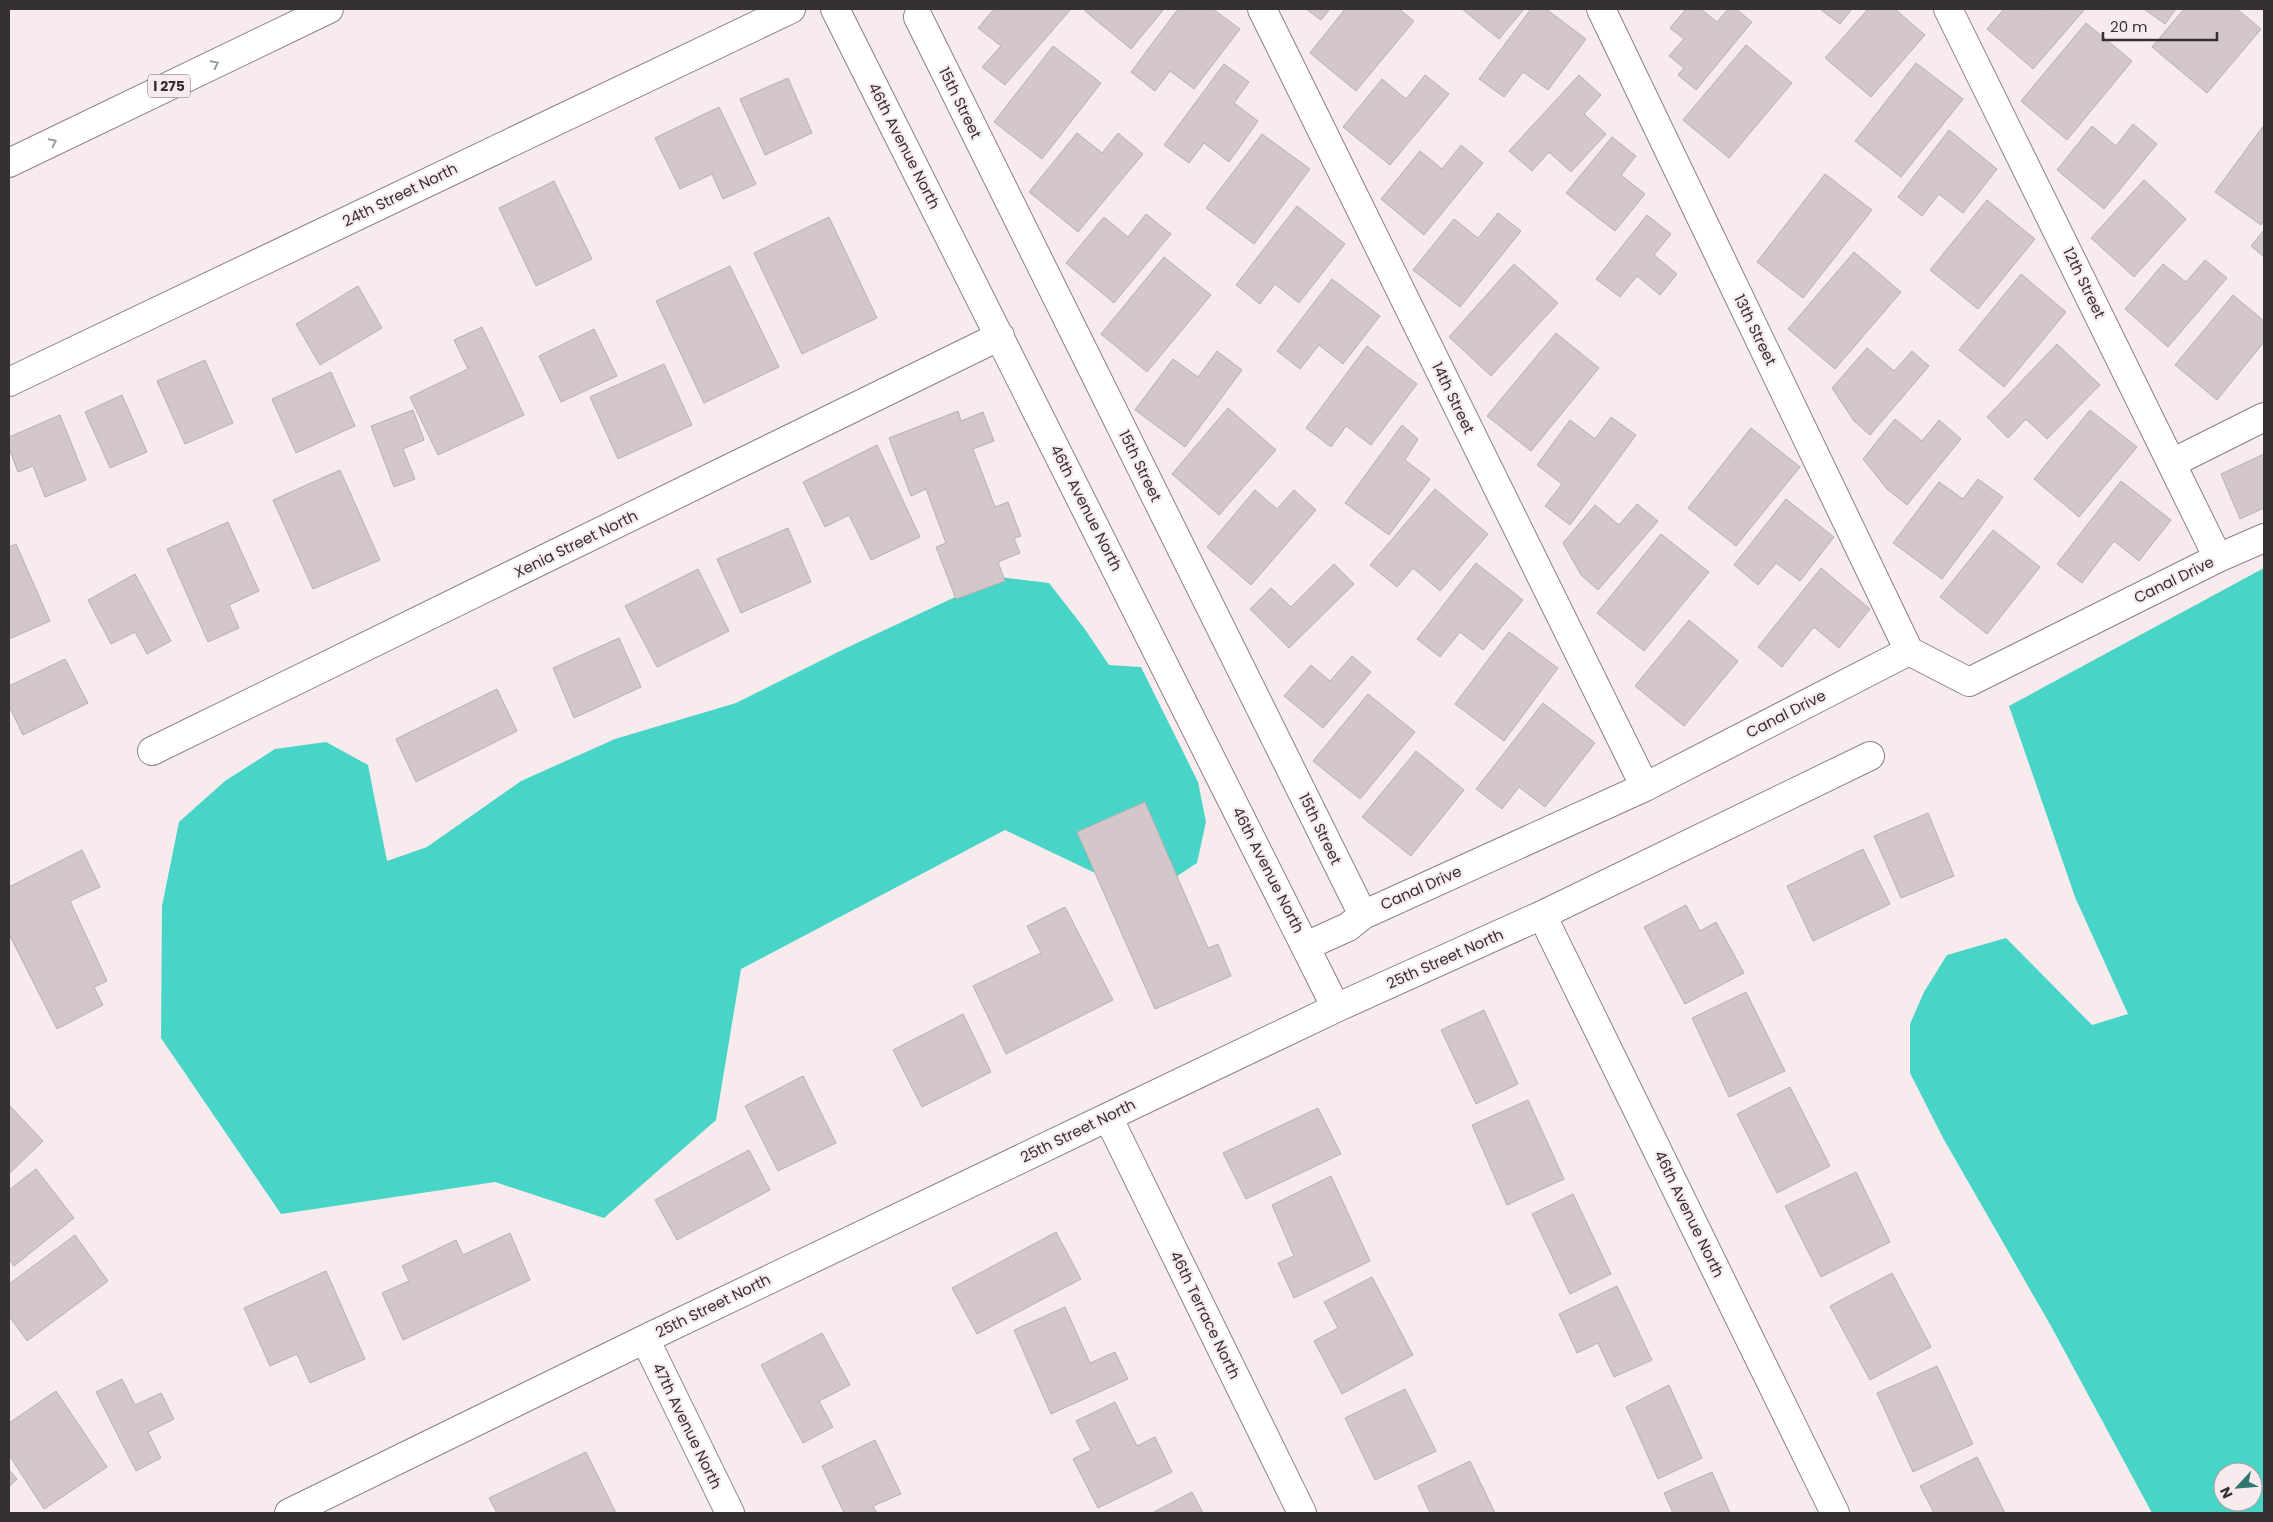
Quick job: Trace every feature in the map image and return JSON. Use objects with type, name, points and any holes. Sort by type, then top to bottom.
[{"type":"main road","name":"I 275","points":[[9,163],[329,9]]},
{"type":"main road","name":"24th Street North","points":[[9,382],[791,9]]},
{"type":"main road","name":"46th Avenue North","points":[[835,9],[1336,1008]]},
{"type":"main road","name":"14th Street","points":[[1262,9],[1644,787]]},
{"type":"main road","name":"13th Street","points":[[1601,9],[1909,651]]},
{"type":"main road","name":"12th Street","points":[[1948,9],[2218,558]]},
{"type":"main road","name":"15th Street","points":[[918,17],[1363,914]]},
{"type":"main road","name":"Xenia Street North","points":[[152,752],[1000,336]]},
{"type":"main road","points":[[2172,463],[2264,416]]},
{"type":"main road","name":"Canal Drive","points":[[1306,946],[1348,927],[1363,914],[1644,787],[1909,651],[1969,682],[2218,558],[2264,538]]},
{"type":"main road","name":"25th Street North","points":[[290,1513],[645,1339],[1108,1117],[1336,1008],[1542,915],[1870,756]]},
{"type":"main road","name":"46th Avenue North","points":[[1542,915],[1835,1513]]},
{"type":"main road","name":"46th Terrace North","points":[[1108,1117],[1302,1513]]},
{"type":"main road","name":"47th Avenue North","points":[[645,1339],[730,1513]]},
{"type":"water","points":[[2264,568],[2264,1513],[2152,1513],[2051,1326],[1943,1138],[1910,1073],[1910,1024],[1924,992],[1947,955],[2006,938],[2092,1025],[2128,1014],[2075,897],[2009,706]]},
{"type":"water","points":[[998,577],[1049,583],[1084,628],[1109,665],[1141,667],[1198,782],[1206,822],[1197,863],[1151,893],[1093,872],[1005,830],[741,969],[716,1120],[604,1218],[495,1182],[281,1214],[161,1038],[162,906],[179,822],[225,781],[275,749],[326,742],[368,765],[387,861],[427,847],[521,781],[615,739],[736,703],[842,650]]},
{"type":"building","points":[[994,9],[1071,9],[1005,85],[982,67],[1001,46],[978,28]]},
{"type":"building","points":[[1087,9],[1164,9],[1131,49],[1085,11]]},
{"type":"building","points":[[1178,9],[1213,9],[1240,29],[1194,89],[1170,71],[1155,91],[1131,72]]},
{"type":"building","points":[[1306,9],[1330,9],[1321,20]]},
{"type":"building","points":[[1345,9],[1399,9],[1414,21],[1356,91],[1310,53]]},
{"type":"building","points":[[1462,9],[1524,9],[1499,39]]},
{"type":"building","points":[[1531,9],[1546,9],[1586,39],[1548,90],[1523,72],[1504,97],[1479,79]]},
{"type":"building","points":[[1686,9],[1701,9],[1717,22],[1728,9],[1736,9],[1752,22],[1696,90],[1678,75],[1684,68],[1669,56],[1684,39],[1670,28]]},
{"type":"building","points":[[1820,9],[1852,9],[1840,24]]},
{"type":"building","points":[[1868,9],[1895,9],[1925,35],[1871,97],[1825,58]]},
{"type":"building","points":[[2004,9],[2085,9],[2033,69],[1987,29]]},
{"type":"building","points":[[2144,9],[2176,9],[2165,24]]},
{"type":"building","points":[[2184,9],[2237,9],[2261,29],[2207,93],[2152,47]]},
{"type":"building","points":[[2086,23],[2132,61],[2067,140],[2021,101]]},
{"type":"building","points":[[1746,45],[1792,83],[1729,158],[1683,120]]},
{"type":"building","points":[[1053,46],[1101,83],[1042,159],[994,122]]},
{"type":"building","points":[[1916,63],[1963,99],[1901,177],[1855,141]]},
{"type":"building","points":[[1224,64],[1249,82],[1234,103],[1258,121],[1229,162],[1204,143],[1189,163],[1164,145]]},
{"type":"building","points":[[1425,75],[1449,94],[1390,165],[1343,127],[1382,79],[1406,99]]},
{"type":"building","points":[[1579,75],[1601,95],[1584,114],[1606,134],[1571,172],[1549,152],[1532,171],[1509,151]]},
{"type":"building","points":[[788,78],[812,133],[765,155],[740,99]]},
{"type":"building","points":[[719,107],[756,184],[723,199],[712,174],[680,189],[655,138]]},
{"type":"building","points":[[2133,124],[2157,144],[2104,209],[2057,170],[2092,126],[2116,146]]},
{"type":"building","points":[[2264,125],[2264,220],[2261,225],[2215,192]]},
{"type":"building","points":[[1949,130],[1997,169],[1963,213],[1939,194],[1922,216],[1898,197]]},
{"type":"building","points":[[1077,133],[1102,153],[1118,133],[1143,154],[1078,232],[1029,192]]},
{"type":"building","points":[[1262,134],[1310,169],[1254,244],[1206,208]]},
{"type":"building","points":[[1612,137],[1636,156],[1621,175],[1645,194],[1615,231],[1566,193]]},
{"type":"building","points":[[1461,145],[1483,163],[1424,235],[1381,199],[1420,151],[1442,169]]},
{"type":"building","points":[[1825,174],[1872,210],[1803,298],[1757,262]]},
{"type":"building","points":[[2144,180],[2186,219],[2134,277],[2091,238]]},
{"type":"building","points":[[554,181],[592,259],[536,286],[499,208]]},
{"type":"building","points":[[1987,200],[2035,239],[1978,309],[1930,270]]},
{"type":"building","points":[[1297,206],[1345,244],[1299,303],[1275,284],[1260,304],[1236,285]]},
{"type":"building","points":[[1498,213],[1521,231],[1460,307],[1413,270],[1454,219],[1478,238]]},
{"type":"building","points":[[1146,214],[1171,234],[1114,303],[1066,263],[1104,217],[1128,237]]},
{"type":"building","points":[[1647,215],[1671,234],[1654,255],[1677,274],[1660,295],[1637,276],[1620,297],[1596,279]]},
{"type":"building","points":[[829,217],[877,318],[802,354],[754,253]]},
{"type":"building","points":[[2264,230],[2264,257],[2251,246]]},
{"type":"building","points":[[1854,252],[1901,292],[1835,369],[1788,329]]},
{"type":"building","points":[[1164,257],[1211,295],[1147,372],[1101,334]]},
{"type":"building","points":[[2205,260],[2227,278],[2168,347],[2125,309],[2163,264],[2186,282]]},
{"type":"building","points":[[1514,264],[1558,303],[1491,376],[1449,337]]},
{"type":"building","points":[[730,266],[779,367],[704,403],[656,301]]},
{"type":"building","points":[[2021,274],[2066,312],[2004,387],[1959,350]]},
{"type":"building","points":[[1332,279],[1380,316],[1343,364],[1319,345],[1300,369],[1277,351]]},
{"type":"building","points":[[358,286],[382,328],[320,365],[296,324]]},
{"type":"building","points":[[2233,295],[2264,321],[2264,342],[2217,400],[2175,365]]},
{"type":"building","points":[[482,327],[524,415],[438,455],[410,397],[468,369],[454,340]]},
{"type":"building","points":[[594,329],[617,376],[561,402],[539,356]]},
{"type":"building","points":[[1556,333],[1599,368],[1531,451],[1487,416]]},
{"type":"building","points":[[2057,344],[2100,385],[2047,439],[2026,419],[2008,438],[1987,417]]},
{"type":"building","points":[[1367,346],[1417,384],[1371,445],[1346,426],[1331,447],[1306,428]]},
{"type":"building","points":[[1867,348],[1894,371],[1912,351],[1929,366],[1870,435],[1854,421],[1832,388]]},
{"type":"building","points":[[1217,351],[1242,370],[1185,447],[1135,410],[1173,359],[1198,377]]},
{"type":"building","points":[[205,360],[233,423],[185,444],[157,381]]},
{"type":"building","points":[[664,364],[692,425],[618,459],[590,397]]},
{"type":"building","points":[[331,372],[355,426],[296,453],[272,399]]},
{"type":"building","points":[[122,395],[147,452],[110,468],[85,412]]},
{"type":"building","points":[[1228,408],[1276,450],[1219,515],[1172,474]]},
{"type":"building","points":[[413,410],[424,440],[403,449],[415,479],[394,487],[371,426]]},
{"type":"building","points":[[2090,410],[2137,447],[2079,517],[2034,479]]},
{"type":"building","points":[[958,411],[961,421],[983,412],[994,441],[973,449],[995,507],[1008,502],[1021,536],[1014,538],[1020,553],[998,562],[1005,581],[956,599],[936,547],[946,543],[926,489],[911,496],[889,438]]},
{"type":"building","points":[[60,415],[86,480],[45,497],[33,466],[18,472],[9,448],[9,437]]},
{"type":"building","points":[[1611,417],[1636,435],[1570,525],[1545,506],[1562,484],[1537,465],[1570,420],[1595,439]]},
{"type":"building","points":[[1895,419],[1922,441],[1939,420],[1961,439],[1907,505],[1887,489],[1863,459]]},
{"type":"building","points":[[1402,425],[1418,439],[1405,460],[1430,479],[1389,535],[1345,503]]},
{"type":"building","points":[[1751,428],[1800,467],[1736,546],[1688,508]]},
{"type":"building","points":[[877,445],[920,537],[871,560],[849,515],[825,527],[803,482]]},
{"type":"building","points":[[2264,454],[2264,508],[2240,519],[2221,474]]},
{"type":"building","points":[[340,470],[380,560],[313,589],[273,500]]},
{"type":"building","points":[[1978,479],[2003,497],[1942,579],[1893,543],[1939,482],[1963,499]]},
{"type":"building","points":[[2121,481],[2171,520],[2139,561],[2114,541],[2082,583],[2057,564]]},
{"type":"building","points":[[1435,489],[1488,534],[1440,591],[1413,568],[1397,587],[1370,565]]},
{"type":"building","points":[[1255,490],[1277,509],[1294,490],[1316,510],[1251,585],[1207,547]]},
{"type":"building","points":[[1786,499],[1834,537],[1800,581],[1776,563],[1758,585],[1734,565]]},
{"type":"building","points":[[1637,504],[1658,521],[1598,590],[1581,575],[1563,543],[1595,505],[1619,525]]},
{"type":"building","points":[[228,522],[259,591],[229,605],[239,628],[208,642],[167,549]]},
{"type":"building","points":[[788,528],[811,582],[741,613],[717,559]]},
{"type":"building","points":[[1993,530],[2040,567],[1987,634],[1940,597]]},
{"type":"building","points":[[1661,534],[1709,572],[1644,651],[1597,613]]},
{"type":"building","points":[[16,544],[50,621],[9,639],[9,547]]},
{"type":"building","points":[[1476,563],[1523,600],[1483,650],[1460,632],[1440,657],[1417,639]]},
{"type":"building","points":[[1334,564],[1354,584],[1289,648],[1250,609],[1271,588],[1291,607]]},
{"type":"building","points":[[1821,568],[1870,609],[1839,648],[1814,627],[1782,667],[1758,647]]},
{"type":"building","points":[[698,569],[729,631],[657,667],[625,606]]},
{"type":"building","points":[[135,574],[171,641],[147,654],[135,632],[111,644],[88,600]]},
{"type":"building","points":[[1689,620],[1738,661],[1684,726],[1635,686]]},
{"type":"building","points":[[1509,632],[1558,668],[1504,741],[1455,704]]},
{"type":"building","points":[[619,638],[641,687],[574,718],[553,668]]},
{"type":"building","points":[[1352,656],[1371,672],[1323,728],[1284,696],[1311,665],[1330,681]]},
{"type":"building","points":[[65,659],[88,703],[23,735],[9,706],[9,686]]},
{"type":"building","points":[[497,689],[517,731],[416,782],[396,739]]},
{"type":"building","points":[[1368,694],[1415,732],[1360,799],[1313,761]]},
{"type":"building","points":[[1543,703],[1595,743],[1545,807],[1519,787],[1502,809],[1476,789]]},
{"type":"building","points":[[1416,751],[1464,790],[1411,856],[1362,817]]},
{"type":"building","points":[[1145,802],[1208,948],[1218,944],[1231,976],[1155,1009],[1077,832]]},
{"type":"building","points":[[1928,813],[1954,876],[1901,898],[1874,836]]},
{"type":"building","points":[[1863,849],[1890,904],[1813,941],[1787,886]]},
{"type":"building","points":[[82,850],[100,887],[70,901],[107,981],[94,987],[103,1005],[57,1029],[9,934],[9,887]]},
{"type":"building","points":[[1686,905],[1700,931],[1716,922],[1744,973],[1685,1004],[1644,927]]},
{"type":"building","points":[[1065,907],[1113,1000],[1006,1054],[973,986],[1041,953],[1027,926]]},
{"type":"building","points":[[1746,992],[1785,1071],[1729,1097],[1692,1018]]},
{"type":"building","points":[[1484,1010],[1518,1084],[1476,1104],[1441,1030]]},
{"type":"building","points":[[963,1014],[991,1072],[922,1107],[893,1050]]},
{"type":"building","points":[[803,1076],[836,1143],[778,1171],[745,1106]]},
{"type":"building","points":[[1790,1087],[1830,1166],[1777,1193],[1737,1114]]},
{"type":"building","points":[[1528,1100],[1564,1179],[1507,1205],[1472,1125]]},
{"type":"building","points":[[9,1105],[43,1141],[9,1174]]},
{"type":"building","points":[[1318,1108],[1341,1154],[1246,1199],[1223,1153]]},
{"type":"building","points":[[749,1150],[770,1190],[677,1240],[655,1200]]},
{"type":"building","points":[[36,1169],[74,1218],[14,1266],[9,1259],[9,1190]]},
{"type":"building","points":[[1856,1172],[1890,1242],[1821,1277],[1785,1206]]},
{"type":"building","points":[[1331,1176],[1370,1261],[1294,1298],[1278,1263],[1294,1256],[1272,1205]]},
{"type":"building","points":[[1573,1194],[1611,1274],[1570,1294],[1532,1214]]},
{"type":"building","points":[[1056,1232],[1081,1279],[977,1334],[952,1288]]},
{"type":"building","points":[[510,1233],[530,1280],[403,1340],[382,1293],[409,1281],[402,1266],[456,1240],[463,1255]]},
{"type":"building","points":[[75,1235],[108,1281],[27,1341],[9,1316],[9,1284]]},
{"type":"building","points":[[326,1271],[365,1359],[310,1383],[297,1354],[270,1366],[244,1308]]},
{"type":"building","points":[[1892,1273],[1931,1347],[1870,1380],[1830,1306]]},
{"type":"building","points":[[1372,1277],[1413,1355],[1342,1394],[1314,1341],[1338,1328],[1324,1302]]},
{"type":"building","points":[[1617,1286],[1652,1360],[1614,1377],[1598,1343],[1577,1353],[1559,1314]]},
{"type":"building","points":[[1065,1307],[1090,1363],[1115,1352],[1128,1379],[1051,1414],[1014,1330]]},
{"type":"building","points":[[822,1333],[850,1385],[819,1401],[833,1427],[803,1443],[761,1365]]},
{"type":"building","points":[[1937,1366],[1973,1444],[1913,1472],[1877,1393]]},
{"type":"building","points":[[122,1379],[135,1405],[161,1393],[174,1419],[148,1432],[161,1458],[136,1471],[96,1392]]},
{"type":"building","points":[[1669,1385],[1702,1458],[1658,1479],[1626,1407]]},
{"type":"building","points":[[1405,1389],[1436,1451],[1375,1480],[1345,1418]]},
{"type":"building","points":[[56,1391],[107,1467],[44,1509],[9,1455],[9,1423]]},
{"type":"building","points":[[1115,1402],[1137,1446],[1155,1437],[1172,1472],[1098,1508],[1073,1459],[1091,1450],[1076,1421]]},
{"type":"building","points":[[875,1440],[901,1494],[873,1506],[877,1513],[844,1513],[822,1466]]},
{"type":"building","points":[[586,1452],[616,1513],[497,1513],[489,1498]]},
{"type":"building","points":[[1977,1457],[2005,1513],[1934,1513],[1920,1486]]},
{"type":"building","points":[[1470,1461],[1495,1513],[1430,1513],[1418,1486]]},
{"type":"building","points":[[9,1470],[17,1479],[9,1487]]},
{"type":"building","points":[[1712,1472],[1730,1513],[1673,1513],[1664,1493]]},
{"type":"building","points":[[1192,1492],[1203,1513],[1152,1513]]}]
